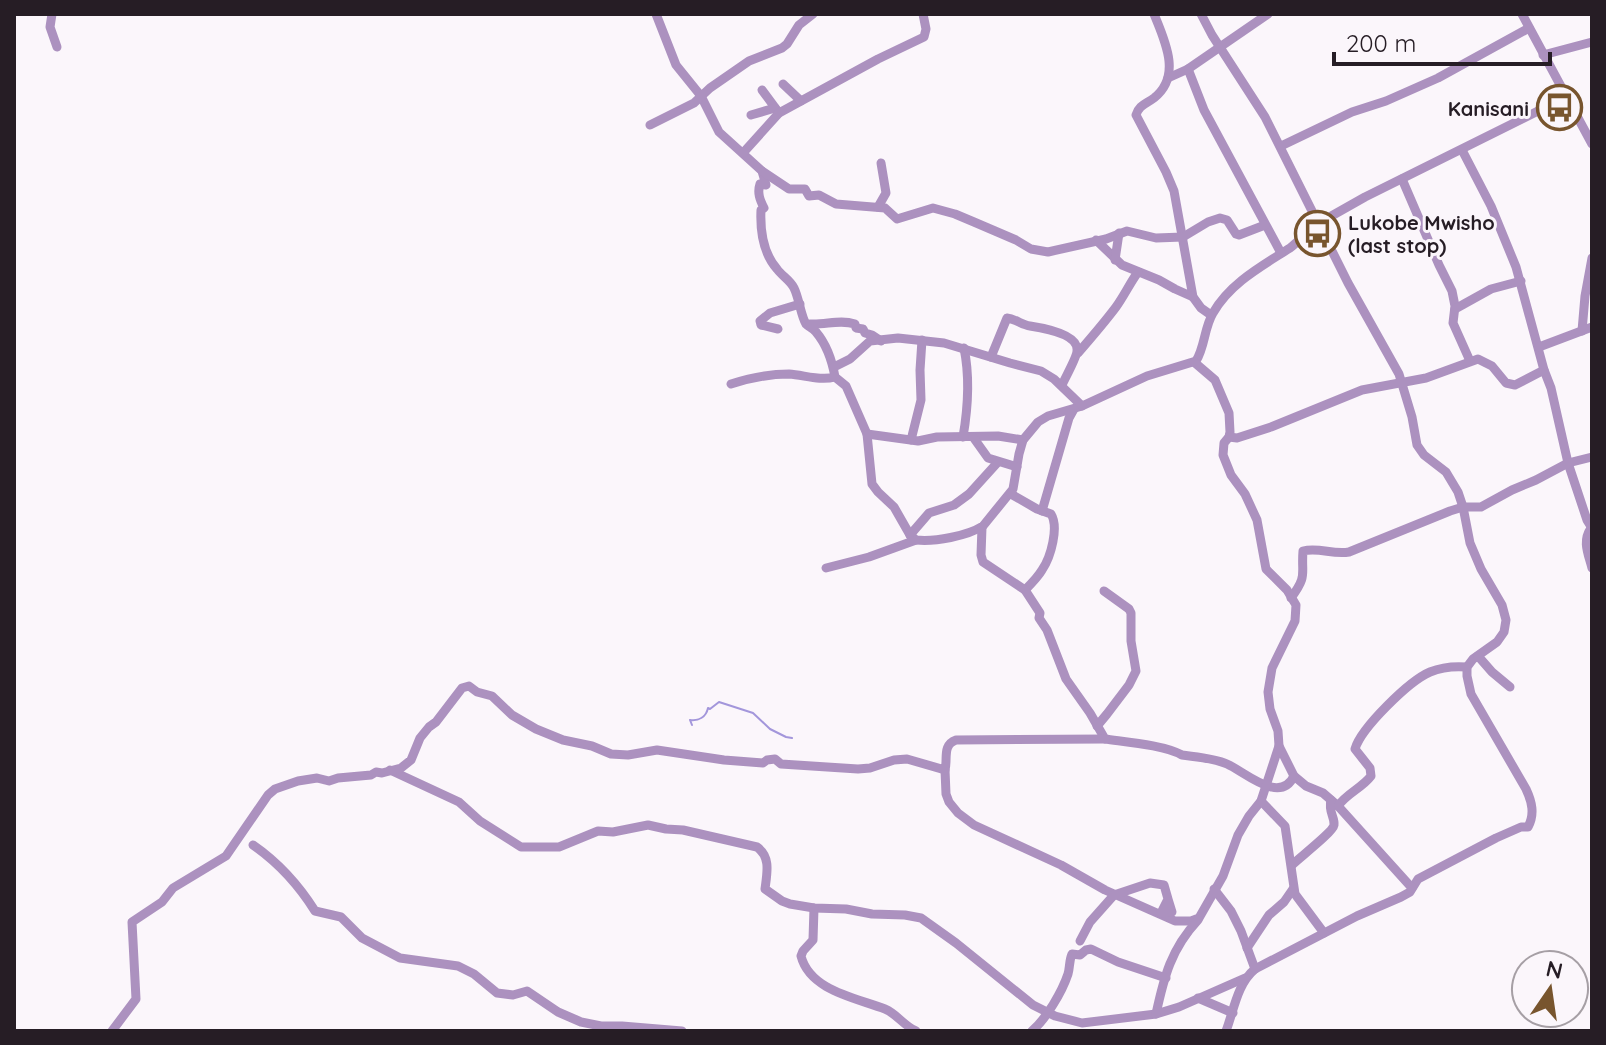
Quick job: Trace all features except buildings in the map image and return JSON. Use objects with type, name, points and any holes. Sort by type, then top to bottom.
[{"type":"street","points":[[52,14],[50,27],[57,47]]},
{"type":"street","points":[[650,125],[694,103],[749,61],[787,44],[799,25],[813,14]]},
{"type":"street","points":[[751,115],[801,101],[924,37],[923,14]]},
{"type":"street","points":[[1154,14],[1169,59],[1168,78],[1157,96],[1139,108],[1136,114],[1176,199],[1193,297],[1211,315]]},
{"type":"street","points":[[1201,14],[1281,146],[1348,283],[1403,384],[1417,445],[1424,455],[1446,472],[1458,492],[1470,543],[1502,605],[1506,620],[1504,632],[1497,642],[1467,667],[1440,668],[1420,678],[1373,721],[1355,749],[1370,768],[1371,776],[1366,783],[1334,803],[1329,810],[1333,827],[1292,865]]},
{"type":"street","points":[[1168,78],[1188,69],[1268,14]]},
{"type":"street","points":[[1522,14],[1592,144]]},
{"type":"street","points":[[659,15],[676,65],[701,96],[719,132],[762,171],[789,189],[805,189],[809,196],[819,195],[833,204],[885,208],[897,219],[933,208],[955,214],[1036,251],[1054,251],[1127,231],[1156,238],[1183,237],[1220,218],[1227,220],[1239,235],[1265,225]]},
{"type":"street","points":[[1281,146],[1352,112],[1438,78],[1529,28]]},
{"type":"street","points":[[1543,55],[1592,42]]},
{"type":"street","points":[[1188,69],[1204,110],[1281,253]]},
{"type":"street","points":[[783,84],[801,101]]},
{"type":"street","points":[[762,90],[777,110]]},
{"type":"street","points":[[826,568],[869,557],[913,538],[940,540],[982,527],[1011,494],[1023,440],[1040,420],[1078,407],[1142,378],[1194,362],[1200,355],[1211,315],[1218,305],[1243,279],[1319,224],[1365,197],[1554,104],[1563,102],[1570,105]]},
{"type":"street","points":[[743,153],[760,136],[777,110]]},
{"type":"street","points":[[1462,150],[1491,206],[1521,281],[1568,463],[1591,528],[1585,536],[1592,568]]},
{"type":"street","points":[[878,207],[886,193],[881,163]]},
{"type":"street","points":[[762,171],[765,186],[760,184],[758,190],[764,208],[760,220],[764,245],[776,269],[792,283],[806,324],[823,340],[834,372],[846,386],[867,434],[872,484],[897,511],[913,538]]},
{"type":"street","points":[[1402,179],[1452,291],[1455,309],[1453,325],[1470,361]]},
{"type":"street","points":[[1115,260],[1119,233]]},
{"type":"street","points":[[1096,240],[1115,260],[1193,297]]},
{"type":"street","points":[[1539,347],[1587,329],[1585,296],[1592,258]]},
{"type":"street","points":[[1062,385],[1080,344],[1115,309],[1138,272]]},
{"type":"street","points":[[1455,309],[1491,289],[1521,281]]},
{"type":"street","points":[[778,329],[761,325],[760,321],[770,313],[800,304]]},
{"type":"street","points":[[991,357],[1007,318],[1029,326],[1043,327],[1080,344]]},
{"type":"street","points":[[806,324],[845,321],[881,341]]},
{"type":"street","points":[[731,384],[777,374],[829,379],[870,341],[898,338],[944,343],[1041,371],[1062,385],[1078,407]]},
{"type":"street","points":[[911,440],[921,400],[922,340]]},
{"type":"street","points":[[964,348],[968,437],[988,458],[1017,467]]},
{"type":"street","points":[[1229,437],[1237,438],[1271,427],[1351,393],[1426,378],[1478,359],[1492,366],[1506,383],[1515,385],[1544,370]]},
{"type":"street","points":[[1194,362],[1212,375],[1229,413],[1229,437],[1224,443],[1223,455],[1257,522],[1264,566],[1287,590],[1296,605],[1295,621],[1272,668],[1268,692],[1279,746],[1294,776],[1334,803],[1412,888]]},
{"type":"street","points":[[1042,511],[1069,418],[1078,407]]},
{"type":"street","points":[[867,434],[911,440],[998,436],[1023,440]]},
{"type":"street","points":[[1291,598],[1303,577],[1302,554],[1306,550],[1318,549],[1338,554],[1349,552],[1463,507],[1481,507],[1568,463],[1592,457]]},
{"type":"street","points":[[913,538],[929,513],[954,505],[969,494],[998,462]]},
{"type":"street","points":[[1011,494],[1051,515],[1055,523],[1051,548],[1042,572],[1025,590]]},
{"type":"street","points":[[982,527],[983,562],[1025,590],[1040,613],[1039,618],[1047,630],[1066,679],[1105,739]]},
{"type":"street","points":[[1097,726],[1129,685],[1136,668],[1131,613],[1104,591]]},
{"type":"street","points":[[1478,656],[1510,687]]},
{"type":"street","points":[[390,770],[459,802],[480,821],[521,847],[559,847],[598,831],[613,832],[648,825],[757,847],[767,858],[765,889],[782,901],[814,908],[921,918],[1033,1005],[1047,1013],[1092,1023],[1156,1014],[1245,978],[1255,969],[1324,933],[1410,892],[1418,879],[1496,838],[1528,827],[1532,815],[1531,802],[1471,694],[1467,667]]},
{"type":"street","points":[[112,1031],[136,999],[132,922],[162,902],[173,888],[226,856],[275,789],[317,778],[329,781],[382,773],[407,764],[420,738],[462,688],[469,686],[492,696],[512,715],[536,729],[615,755],[657,750],[724,760],[763,763],[775,759],[781,764],[858,769],[907,759],[945,770]]},
{"type":"street","points":[[1199,918],[1175,921],[1114,895],[1061,865],[967,821],[949,802],[946,794],[947,748],[951,742],[1105,739],[1225,763],[1265,785],[1283,788],[1294,776]]},
{"type":"street","points":[[1156,1014],[1180,941],[1199,918],[1225,870],[1238,835],[1261,801],[1279,746]]},
{"type":"street","points":[[1261,801],[1285,826],[1293,889],[1324,933]]},
{"type":"street","points":[[253,845],[273,859],[299,886],[315,911],[341,917],[362,938],[400,958],[458,966],[474,974],[495,992],[513,995],[527,991],[558,1012],[581,1022],[682,1031]]},
{"type":"street","points":[[1080,941],[1090,922],[1114,895],[1150,883],[1164,885],[1168,899]]},
{"type":"street","points":[[1214,889],[1231,911],[1255,969]]},
{"type":"street","points":[[1247,948],[1270,913],[1284,902],[1293,889]]},
{"type":"street","points":[[814,908],[813,940],[801,956],[805,967],[826,986],[885,1010],[916,1031]]},
{"type":"street","points":[[1032,1031],[1043,1020],[1060,991],[1072,954],[1080,955],[1087,949],[1166,978]]},
{"type":"street","points":[[1226,1031],[1245,978]]},
{"type":"street","points":[[1198,998],[1233,1013]]},
{"type":"waterway","points":[[692,725],[690,720],[702,718],[708,708],[719,702],[753,713],[770,729],[792,738]]},
{"type":"place","name":"Kanisani","points":[[1560,108]]},
{"type":"place","name":"Lukobe Mwisho (last stop)","points":[[1317,234]]}]
